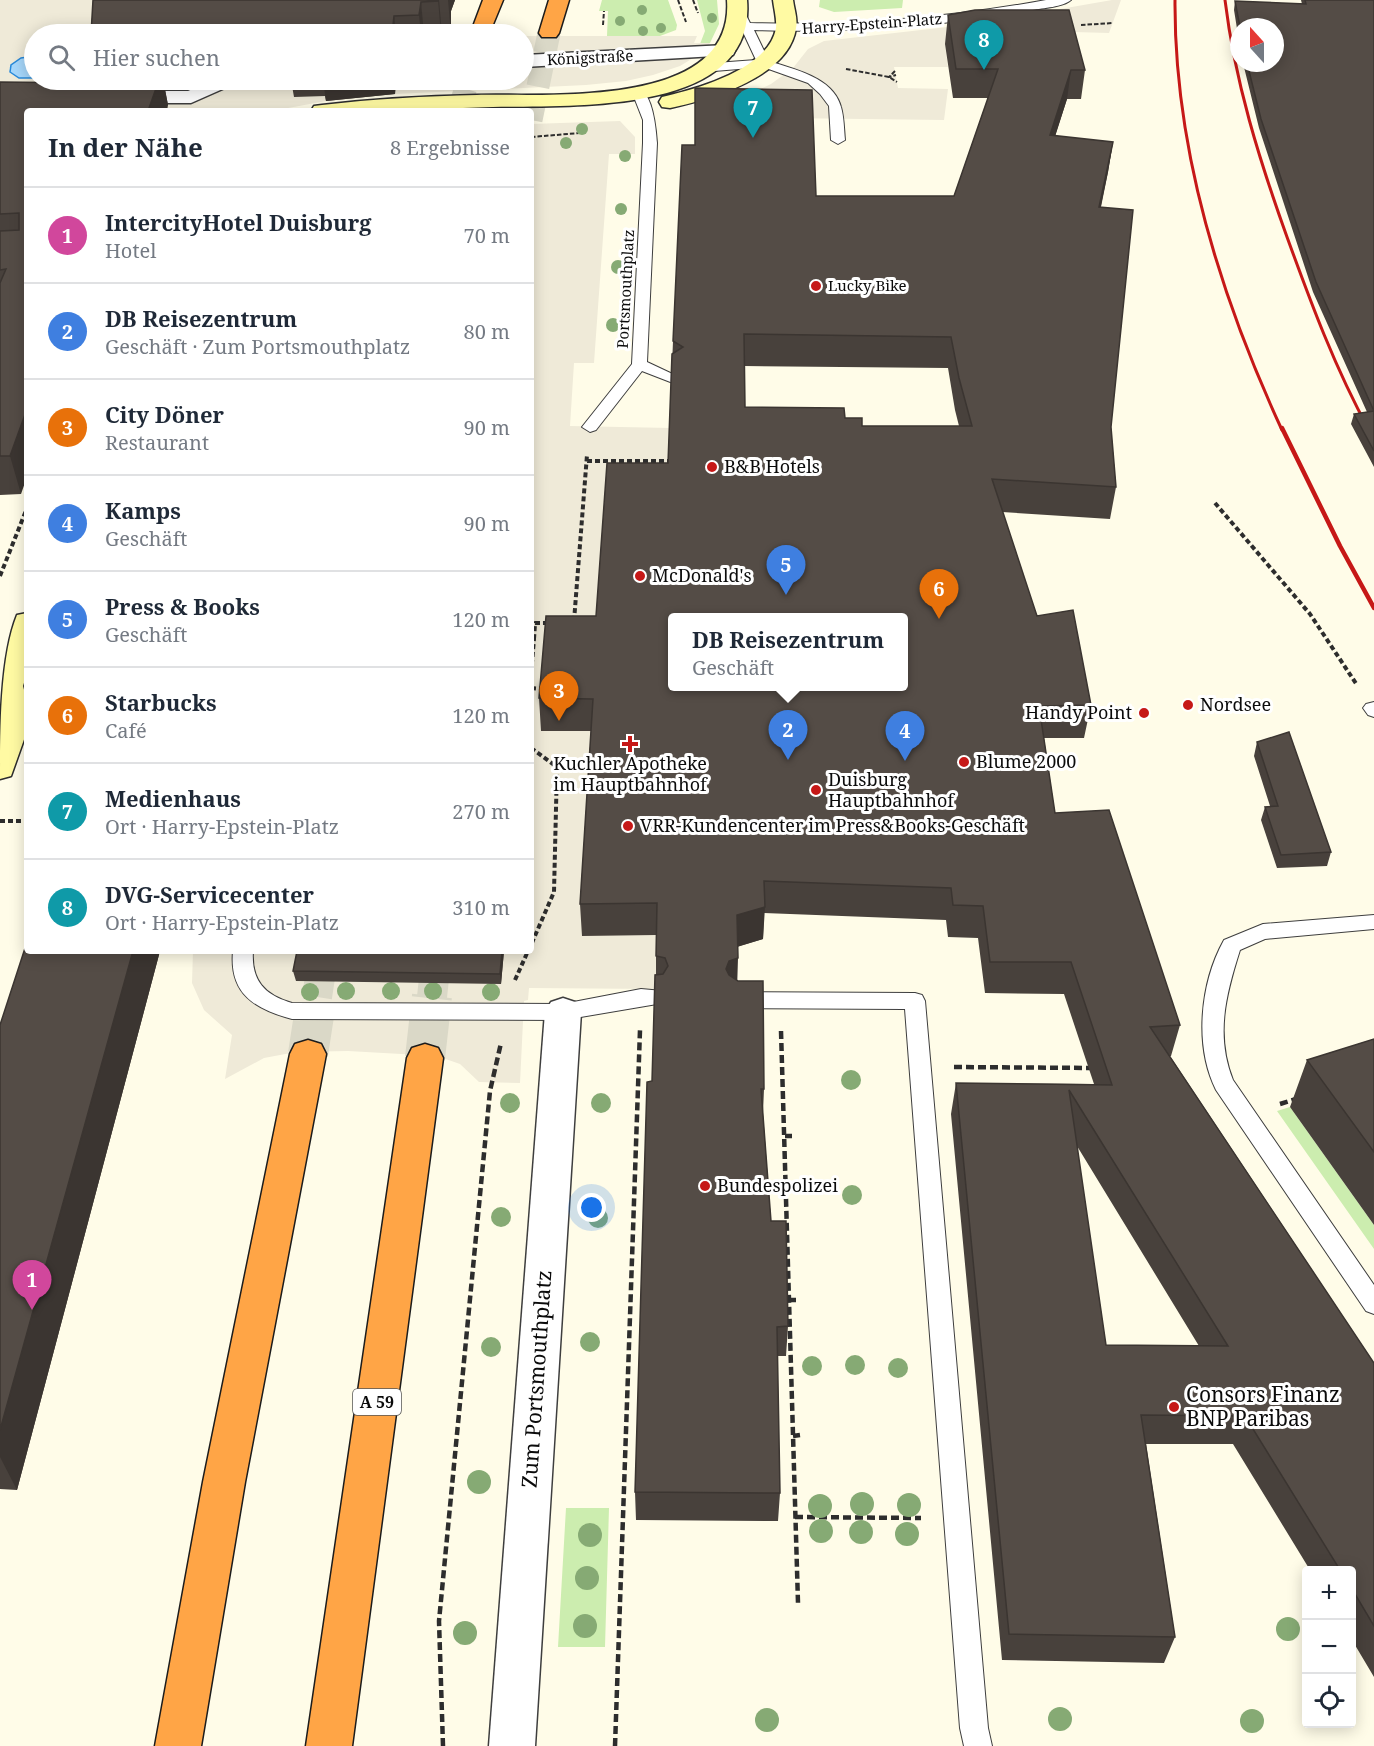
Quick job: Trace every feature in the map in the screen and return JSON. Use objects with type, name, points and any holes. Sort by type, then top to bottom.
[{"type":"highway","points":[[484,24],[493,0]]},
{"type":"highway","points":[[549,33],[559,0]]},
{"type":"highway","points":[[178,1746],[224,1482],[308,1054]]},
{"type":"highway","name":"A 59","points":[[329,1746],[425,1058]]},
{"type":"main road","points":[[783,0],[786,27]]},
{"type":"main road","points":[[534,115],[641,100],[656,90],[702,68],[726,51],[741,17]]},
{"type":"main road","name":"Harry-Epstein-Platz","points":[[641,100],[704,93],[764,63],[777,49],[786,27]]},
{"type":"main road","points":[[409,108],[641,100]]},
{"type":"main road","points":[[0,635],[24,621]]},
{"type":"main road","points":[[2,759],[14,712],[8,686],[24,630]]},
{"type":"street","points":[[665,53],[687,37]]},
{"type":"street","name":"Königstraße","points":[[534,60],[726,51]]},
{"type":"street","points":[[103,97],[191,97],[206,90]]},
{"type":"street","points":[[191,97],[209,108]]},
{"type":"street","name":"Zum Portsmouthplatz","points":[[512,1746],[563,1012]]},
{"type":"lane","name":"Harry-Epstein-Platz","points":[[786,27],[830,29],[966,17],[1065,0]]},
{"type":"lane","points":[[741,17],[786,27]]},
{"type":"lane","points":[[741,17],[764,63]]},
{"type":"lane","points":[[702,68],[764,63],[803,75],[825,91],[835,106],[838,140]]},
{"type":"lane","name":"Portsmouthplatz","points":[[590,427],[639,364],[650,143],[649,120],[641,100]]},
{"type":"lane","points":[[639,364],[673,378]]},
{"type":"lane","points":[[1374,922],[1263,932],[1231,945],[1212,1007],[1213,1062],[1224,1084],[1374,1304]]},
{"type":"lane","points":[[243,954],[242,975],[250,990],[259,998],[292,1011],[563,1012],[648,997]]},
{"type":"lane","points":[[737,1000],[915,1001],[974,1728],[978,1746]]},
{"type":"path","points":[[678,0],[687,24],[687,37]]},
{"type":"path","points":[[693,0],[699,16]]},
{"type":"path","points":[[602,35],[604,11]]},
{"type":"path","points":[[896,75],[889,76],[896,75]]},
{"type":"path","points":[[564,623],[574,623],[590,427]]},
{"type":"path","points":[[587,461],[669,461]]},
{"type":"path","points":[[1215,503],[1310,614],[1373,710]]},
{"type":"path","points":[[0,576],[24,516]]},
{"type":"path","points":[[534,628],[535,622],[554,623]]},
{"type":"path","points":[[534,688],[545,688]]},
{"type":"path","points":[[534,750],[557,767],[554,892],[534,938]]},
{"type":"path","points":[[0,821],[24,821]]},
{"type":"path","points":[[443,1746],[439,1621],[489,1091],[513,986],[527,954]]},
{"type":"path","points":[[615,1746],[648,997]]},
{"type":"path","points":[[780,1000],[798,1603]]},
{"type":"path","points":[[920,1066],[1106,1068]]},
{"type":"path","points":[[1282,1103],[1303,1096]]},
{"type":"path","points":[[785,1136],[792,1136]]},
{"type":"path","points":[[789,1300],[796,1300]]},
{"type":"path","points":[[793,1436],[800,1435]]},
{"type":"path","points":[[795,1517],[958,1518]]},
{"type":"green space","points":[[602,0],[668,0],[677,25],[676,30],[660,36],[607,36],[608,11],[599,11]]},
{"type":"green space","points":[[697,0],[717,0],[719,24],[710,43],[700,44],[705,31]]},
{"type":"green space","points":[[820,0],[903,0],[902,8],[834,12],[819,7]]},
{"type":"green space","points":[[1290,1107],[1374,1225],[1374,1249],[1277,1111]]},
{"type":"green space","points":[[566,1508],[609,1508],[605,1647],[558,1647]]},
{"type":"shaded area","points":[[0,0],[99,0],[101,24],[24,24],[24,59],[15,61],[9,69],[13,75],[24,78],[24,90],[333,90],[326,101],[288,108],[24,108],[24,113],[0,128]]},
{"type":"shaded area","points":[[1121,0],[1109,33],[1074,32],[945,44],[948,67],[894,67],[898,88],[948,89],[944,120],[695,117],[695,112],[742,98],[771,84],[793,68],[808,49],[824,41],[974,24]]},
{"type":"shaded area","points":[[534,36],[697,36],[694,43],[710,43],[703,52],[680,66],[626,81],[534,87]]},
{"type":"shaded area","points":[[395,90],[480,90],[395,94]]},
{"type":"shaded area","points":[[620,121],[635,137],[635,154],[609,154],[594,363],[574,363],[570,426],[671,428],[668,495],[598,648],[577,731],[594,731],[658,935],[656,989],[529,988],[528,1000],[524,1001],[520,1083],[479,1082],[460,1064],[437,1056],[348,1051],[296,1052],[264,1058],[225,1079],[232,1035],[204,1010],[192,983],[193,954],[300,954],[296,981],[500,984],[504,954],[534,954],[534,124]]},
{"type":"water","points":[[24,58],[24,78],[19,78],[10,72],[11,65]]},
{"type":"building","points":[[93,0],[438,0],[421,2],[419,15],[394,16],[393,24],[92,24]]},
{"type":"building","points":[[1305,0],[1374,0],[1374,411],[1316,282],[1261,119],[1249,72],[1284,72],[1284,18],[1238,18],[1235,1],[1306,4]]},
{"type":"building","points":[[975,10],[1069,10],[1085,70],[1071,70],[1050,135],[1113,142],[1099,207],[1133,210],[1111,427],[1116,487],[992,479],[1037,616],[1073,610],[1091,705],[1039,706],[1055,813],[1109,810],[1180,1025],[1150,1027],[1374,1363],[1374,1626],[1356,1596],[1356,1566],[1338,1566],[1245,1416],[1141,1415],[1175,1637],[1009,1634],[956,1083],[1112,1085],[1071,962],[990,962],[983,906],[953,905],[951,888],[764,881],[765,907],[737,915],[738,958],[729,961],[726,969],[729,975],[738,981],[763,981],[764,1089],[761,1089],[771,1221],[786,1221],[788,1326],[777,1327],[780,1493],[635,1492],[647,1082],[652,1081],[655,975],[663,974],[668,966],[665,958],[656,956],[657,903],[580,904],[593,699],[539,698],[546,616],[596,616],[607,463],[668,463],[672,354],[683,347],[673,341],[682,145],[695,145],[695,88],[812,90],[816,196],[954,196],[998,69],[956,69],[948,15]],"holes":[[[744,334],[951,337],[972,426],[862,426],[862,418],[845,418],[844,408],[745,407]],[[1069,1090],[1228,1346],[1106,1345]]]},
{"type":"building","points":[[0,82],[24,82],[24,90],[155,90],[149,108],[24,108],[24,417],[10,456],[0,456],[0,283],[6,269],[0,270],[0,231],[19,230],[19,213],[0,214]]},
{"type":"building","points":[[1374,411],[1374,451],[1354,414]]},
{"type":"building","points":[[1289,732],[1331,852],[1281,855],[1265,807],[1278,806],[1257,742]]},
{"type":"building","points":[[24,951],[24,954],[132,954],[0,1430],[0,1025]]},
{"type":"building","points":[[296,954],[502,954],[500,974],[293,971]]},
{"type":"building","points":[[1374,1039],[1374,1152],[1307,1060]]},
{"type":"tunnel","points":[[533,108],[549,33]]},
{"type":"tunnel","points":[[460,108],[465,90]]},
{"type":"tunnel","points":[[317,997],[324,954]]},
{"type":"tunnel","points":[[432,997],[437,954]]},
{"type":"tunnel","points":[[308,1054],[317,996]]},
{"type":"tunnel","points":[[425,1058],[432,996]]},
{"type":"railway","points":[[1175,0],[1177,55],[1183,111],[1192,166],[1205,220],[1239,327],[1282,430]]},
{"type":"railway","points":[[1225,0],[1235,61],[1249,120],[1267,179],[1324,335],[1369,430]]},
{"type":"railway","points":[[1282,428],[1340,546],[1374,608]]},
{"type":"railway","points":[[1369,430],[1374,440]]},
{"type":"place","name":"DVG-Servicecenter","points":[[984,70]]},
{"type":"place","name":"Medienhaus","points":[[753,138]]},
{"type":"place","name":"Lucky Bike","points":[[816,286]]},
{"type":"place","name":"B&B Hotels","points":[[712,467]]},
{"type":"place","name":"McDonald's","points":[[640,576]]},
{"type":"place","name":"Press & Books","points":[[786,595]]},
{"type":"place","name":"Starbucks","points":[[939,619]]},
{"type":"place","name":"Nordsee","points":[[1188,705]]},
{"type":"place","name":"Handy Point","points":[[1144,713]]},
{"type":"place","name":"City Döner","points":[[559,721]]},
{"type":"place","name":"Kuchler Apotheke im Hauptbahnhof","points":[[630,744]]},
{"type":"place","name":"DB Reisezentrum","points":[[788,760]]},
{"type":"place","name":"Kamps","points":[[905,761]]},
{"type":"place","name":"Blume 2000","points":[[964,762]]},
{"type":"place","name":"Duisburg Hauptbahnhof","points":[[816,790]]},
{"type":"place","name":"VRR-Kundencenter im Press&Books-Geschäft","points":[[628,826]]},
{"type":"place","name":"Bundespolizei","points":[[705,1186]]},
{"type":"place","name":"IntercityHotel Duisburg","points":[[32,1310]]},
{"type":"place","name":"Consors Finanz BNP Paribas","points":[[1174,1407]]}]
